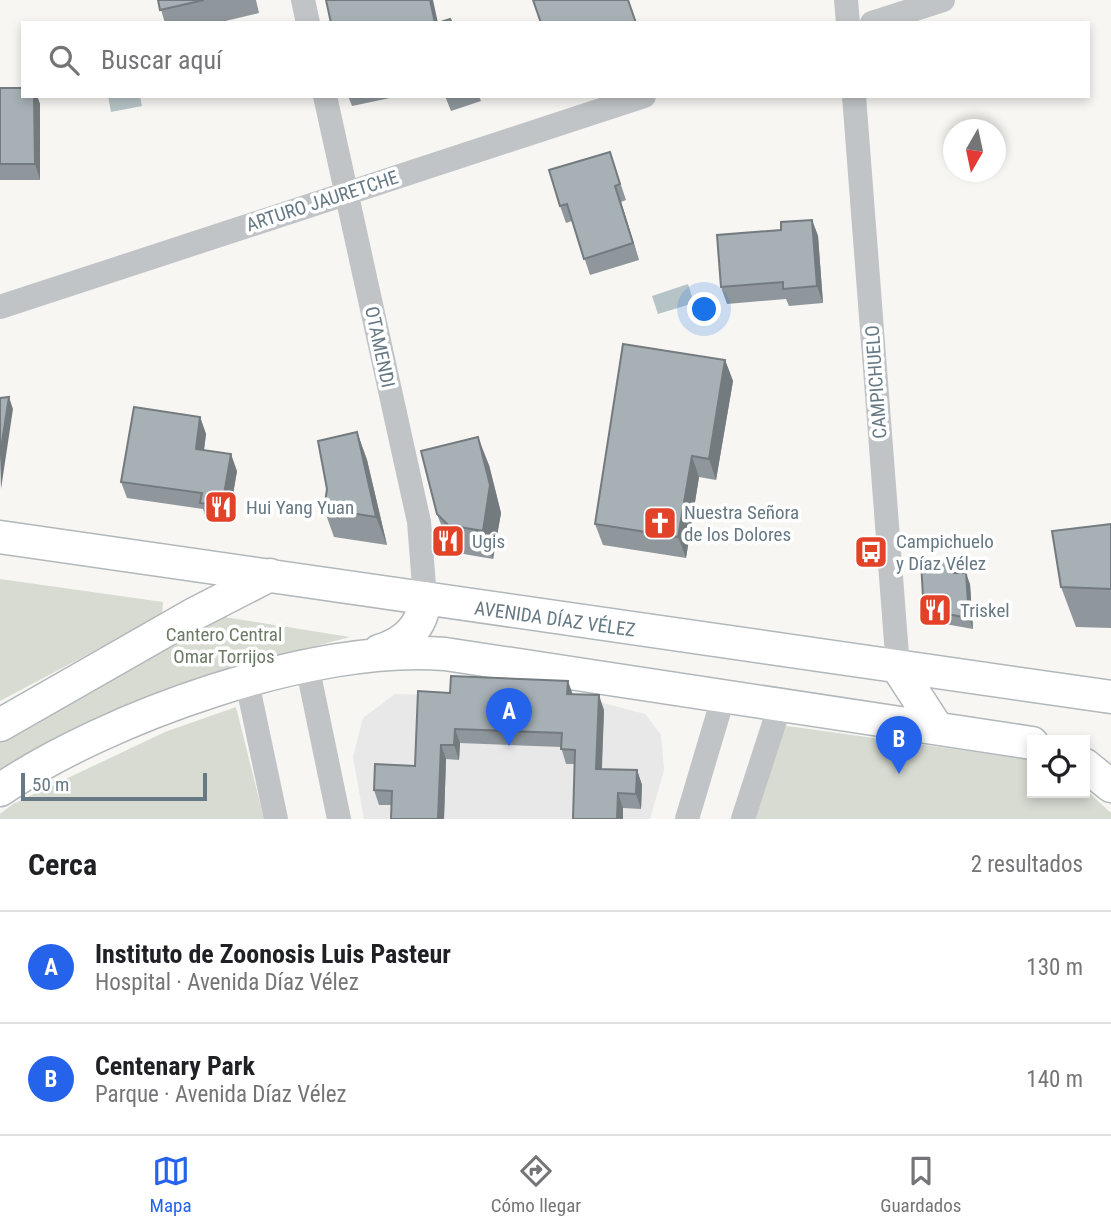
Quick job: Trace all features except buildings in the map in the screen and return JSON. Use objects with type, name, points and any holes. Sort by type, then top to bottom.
[{"type":"main road","name":"AVENIDA DÍAZ VÉLEZ","points":[[0,537],[1111,697]]},
{"type":"main road","points":[[0,725],[205,607],[270,575]]},
{"type":"main road","points":[[368,655],[396,646],[410,634],[421,619],[425,598]]},
{"type":"main road","points":[[0,790],[72,746],[186,701],[307,665],[368,655],[416,652],[445,654],[1027,742]]},
{"type":"main road","points":[[898,668],[937,728]]},
{"type":"main road","points":[[1090,769],[1111,786]]},
{"type":"street","points":[[303,0],[308,21]]},
{"type":"street","points":[[846,0],[848,21]]},
{"type":"street","points":[[878,21],[943,0]]},
{"type":"street","name":"OTAMENDI","points":[[324,98],[419,522],[425,598]]},
{"type":"street","name":"ARTURO JAURETCHE","points":[[0,307],[638,98]]},
{"type":"street","name":"CAMPICHUELO","points":[[854,98],[898,668]]},
{"type":"street","points":[[307,665],[339,819]]},
{"type":"street","points":[[247,682],[276,819]]},
{"type":"street","points":[[687,819],[723,698]]},
{"type":"street","points":[[743,819],[780,705]]},
{"type":"shaded area","points":[[108,98],[140,98],[142,106],[111,112]]},
{"type":"shaded area","points":[[688,284],[694,303],[658,314],[652,296]]},
{"type":"shaded area","points":[[395,694],[588,699],[645,714],[661,735],[664,770],[650,819],[364,819],[353,757],[363,718]]},
{"type":"green space","points":[[0,579],[163,602],[162,615],[0,701]]},
{"type":"green space","name":"Cantero Central Omar Torrijos","points":[[224,617],[350,637],[214,674],[125,705],[81,724],[0,771],[0,739],[194,627]]},
{"type":"green space","points":[[236,707],[264,819],[0,819],[0,814],[13,804],[165,732]]},
{"type":"green space","points":[[780,725],[1027,759],[1027,798],[1090,798],[1090,794],[1111,813],[1111,819],[753,819]]},
{"type":"place","name":"Hui Yang Yuan","points":[[221,507]]},
{"type":"place","name":"Nuestra Señora de los Dolores","points":[[660,523]]},
{"type":"place","name":"Ugis","points":[[448,541]]},
{"type":"place","name":"Campichuelo y Díaz Vélez","points":[[871,552]]},
{"type":"place","name":"Triskel","points":[[935,610]]},
{"type":"place","name":"Instituto de Zoonosis Luis Pasteur","points":[[509,746]]},
{"type":"place","name":"Centenary Park","points":[[899,774]]}]
